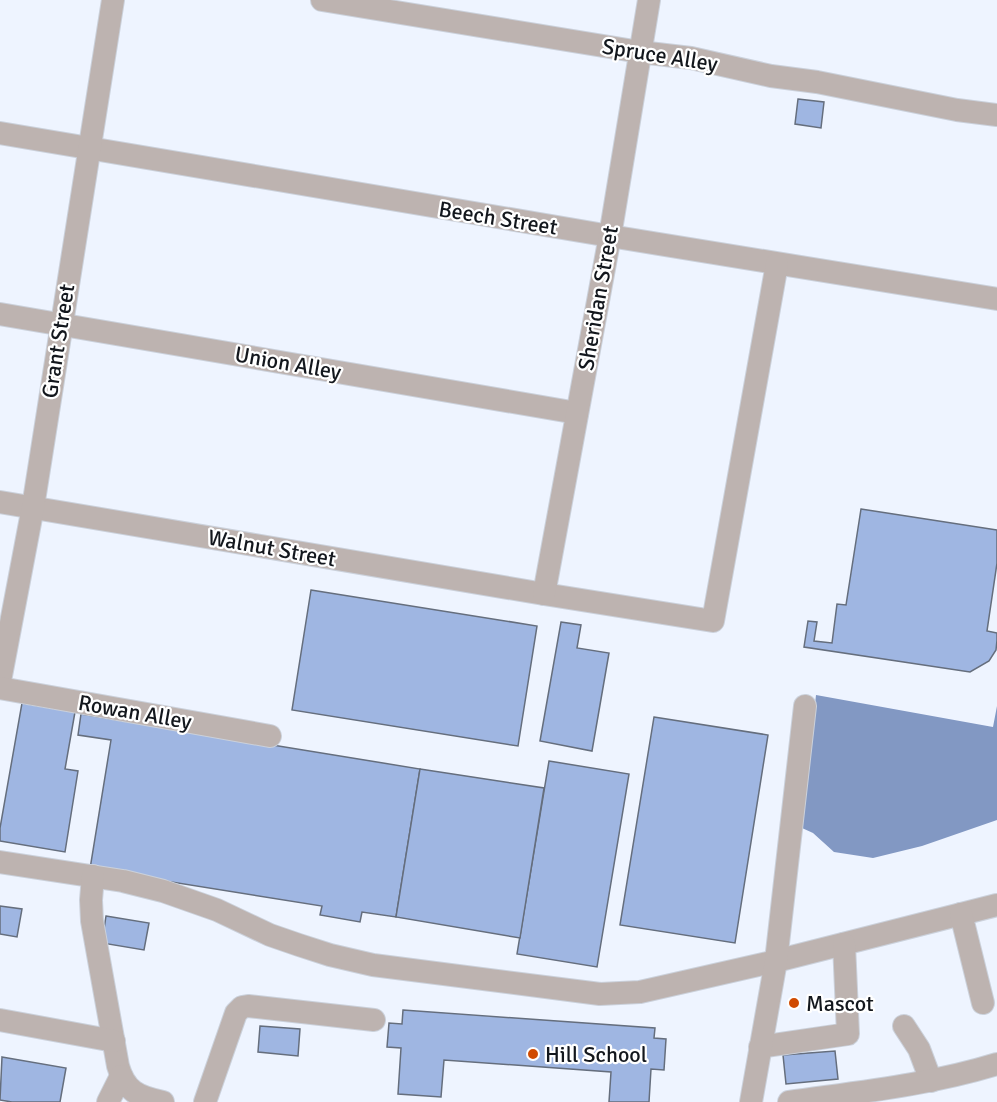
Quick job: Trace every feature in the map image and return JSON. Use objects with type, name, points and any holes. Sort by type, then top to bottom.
[{"type":"street","name":"Grant Street","points":[[0,681],[33,507],[113,0]]},
{"type":"street","name":"Spruce Alley","points":[[322,0],[640,52],[692,58],[771,76],[816,82],[957,110],[997,115]]},
{"type":"street","name":"Sheridan Street","points":[[544,594],[610,236],[649,0]]},
{"type":"street","name":"Beech Street","points":[[0,133],[997,299]]},
{"type":"street","name":"Walnut Street","points":[[0,502],[712,621],[777,264]]},
{"type":"street","name":"Union Alley","points":[[0,314],[577,413]]},
{"type":"street","name":"Rowan Alley","points":[[0,688],[270,736]]},
{"type":"street","points":[[751,1102],[776,961],[805,706]]},
{"type":"street","points":[[0,862],[123,881],[163,891],[217,910],[270,935],[330,955],[373,965],[588,992],[640,992],[776,961],[997,905]]},
{"type":"street","points":[[93,876],[92,921],[121,1076],[124,1083],[134,1093],[163,1102]]},
{"type":"street","points":[[961,914],[982,1003]]},
{"type":"street","points":[[760,1047],[848,1034],[844,944]]},
{"type":"street","points":[[205,1102],[236,1013],[242,1007],[374,1020]]},
{"type":"street","points":[[0,1020],[114,1041]]},
{"type":"street","points":[[904,1026],[919,1049],[931,1081]]},
{"type":"street","points":[[789,1102],[931,1081],[958,1076],[997,1064]]},
{"type":"street","points":[[108,1102],[121,1076]]},
{"type":"water","points":[[816,695],[993,727],[997,706],[997,820],[922,846],[873,858],[834,852],[813,833],[802,828]]},
{"type":"building","points":[[798,99],[824,102],[821,128],[795,124]]},
{"type":"building","points":[[861,509],[997,530],[997,563],[987,631],[997,633],[997,640],[996,650],[989,661],[970,672],[804,647],[808,621],[817,622],[814,641],[832,643],[837,604],[846,605]]},
{"type":"building","points":[[311,590],[537,626],[518,746],[292,710]]},
{"type":"building","points":[[561,622],[581,625],[577,648],[609,653],[592,751],[540,741]]},
{"type":"building","points":[[22,703],[75,712],[65,769],[78,771],[65,852],[0,841],[0,828]]},
{"type":"building","points":[[81,714],[420,769],[396,917],[362,912],[360,922],[320,915],[322,906],[90,869],[111,740],[78,735]]},
{"type":"building","points":[[654,717],[768,735],[735,943],[620,925]]},
{"type":"building","points":[[549,761],[629,774],[597,967],[517,954]]},
{"type":"building","points":[[420,769],[544,788],[520,938],[396,917]]},
{"type":"building","points":[[0,906],[22,909],[17,937],[0,934]]},
{"type":"building","points":[[106,916],[149,923],[144,950],[102,943]]},
{"type":"building","name":"Hill School","points":[[403,1010],[655,1028],[654,1038],[666,1039],[664,1070],[651,1069],[649,1102],[609,1102],[611,1072],[444,1060],[441,1097],[398,1094],[401,1048],[387,1047],[389,1023],[402,1024]]},
{"type":"building","points":[[260,1026],[300,1029],[298,1056],[258,1052]]},
{"type":"building","points":[[835,1051],[838,1079],[786,1084],[783,1055]]},
{"type":"building","points":[[2,1057],[66,1068],[60,1102],[0,1100]]},
{"type":"place","name":"Mascot","points":[[794,1003]]},
{"type":"place","name":"Hill School","points":[[533,1054]]}]
